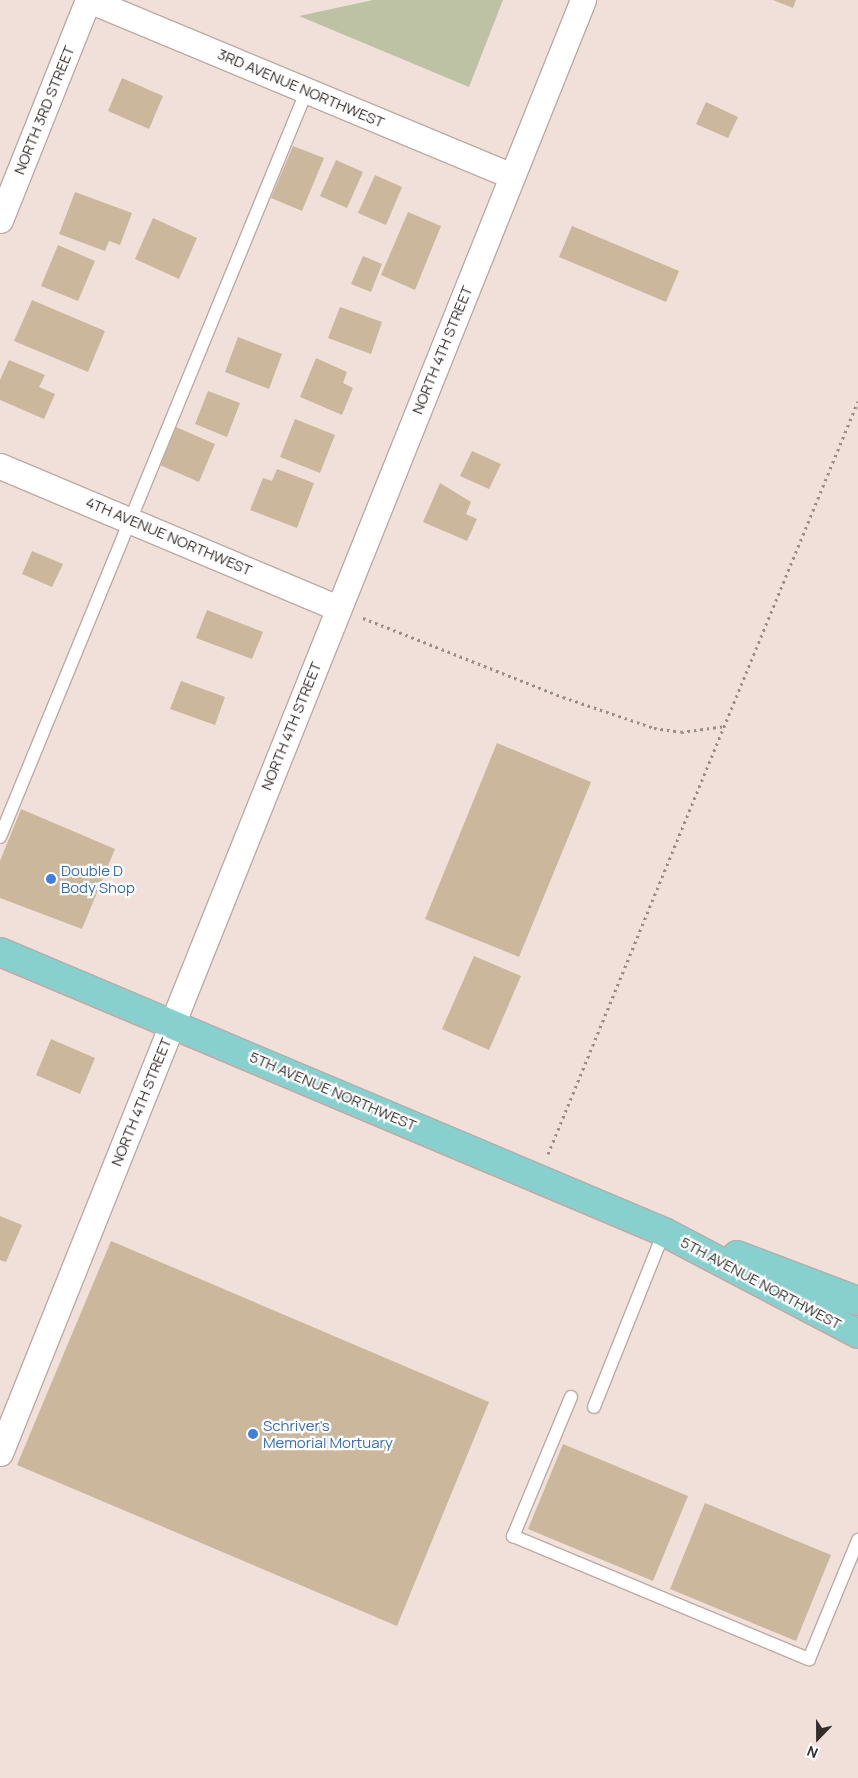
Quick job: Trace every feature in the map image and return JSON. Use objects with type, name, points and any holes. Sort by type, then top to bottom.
[{"type":"main road","name":"5TH AVENUE NORTHWEST","points":[[0,952],[173,1023],[664,1232],[858,1334]]},
{"type":"main road","name":"5TH AVENUE NORTHWEST","points":[[664,1232],[758,1261],[858,1301]]},
{"type":"street","name":"3RD AVENUE NORTHWEST","points":[[89,0],[512,176]]},
{"type":"street","name":"NORTH 3RD STREET","points":[[0,220],[89,0]]},
{"type":"street","name":"NORTH 4TH STREET","points":[[0,1452],[583,0]]},
{"type":"street","name":"4TH AVENUE NORTHWEST","points":[[0,466],[338,608]]},
{"type":"lane","points":[[0,837],[307,90]]},
{"type":"lane","points":[[594,1407],[664,1232]]},
{"type":"lane","points":[[571,1397],[513,1536],[809,1660],[858,1540]]},
{"type":"path","points":[[538,1178],[726,726],[858,401]]},
{"type":"path","points":[[338,608],[563,697],[654,728],[681,732],[726,726]]},
{"type":"green space","points":[[373,0],[503,0],[469,87],[299,16]]},
{"type":"building","points":[[773,0],[796,0],[793,8]]},
{"type":"building","points":[[122,78],[163,96],[149,129],[108,111]]},
{"type":"building","points":[[706,102],[738,117],[728,138],[696,124]]},
{"type":"building","points":[[293,146],[324,158],[302,211],[271,198]]},
{"type":"building","points":[[336,160],[363,172],[347,208],[320,196]]},
{"type":"building","points":[[375,175],[402,187],[386,225],[358,213]]},
{"type":"building","points":[[75,192],[132,213],[120,245],[109,241],[105,251],[59,234]]},
{"type":"building","points":[[408,212],[441,226],[415,290],[381,275]]},
{"type":"building","points":[[153,218],[197,238],[179,279],[135,259]]},
{"type":"building","points":[[572,226],[679,271],[666,302],[559,257]]},
{"type":"building","points":[[58,245],[95,261],[78,301],[41,286]]},
{"type":"building","points":[[363,256],[382,264],[371,292],[351,284]]},
{"type":"building","points":[[32,300],[105,331],[88,372],[14,341]]},
{"type":"building","points":[[340,307],[382,322],[371,354],[328,338]]},
{"type":"building","points":[[238,337],[282,354],[269,389],[225,372]]},
{"type":"building","points":[[316,358],[347,372],[343,383],[353,388],[342,415],[300,397]]},
{"type":"building","points":[[9,360],[45,375],[39,387],[55,394],[44,419],[0,400],[0,380]]},
{"type":"building","points":[[208,391],[240,403],[227,437],[195,424]]},
{"type":"building","points":[[295,419],[335,435],[320,473],[280,457]]},
{"type":"building","points":[[176,427],[215,444],[199,482],[160,465]]},
{"type":"building","points":[[472,451],[501,464],[489,489],[460,476]]},
{"type":"building","points":[[277,469],[314,483],[297,528],[250,510],[263,478],[272,481]]},
{"type":"building","points":[[440,483],[471,502],[466,514],[477,519],[467,541],[423,522]]},
{"type":"building","points":[[32,551],[63,564],[52,587],[22,574]]},
{"type":"building","points":[[207,610],[263,632],[252,659],[196,638]]},
{"type":"building","points":[[181,681],[225,697],[215,725],[170,709]]},
{"type":"building","points":[[497,743],[591,782],[519,957],[425,919]]},
{"type":"building","name":"Double D Body Shop","points":[[21,809],[115,849],[82,929],[0,898],[0,861]]},
{"type":"building","points":[[474,956],[521,976],[489,1050],[442,1029]]},
{"type":"building","points":[[51,1039],[95,1058],[80,1094],[36,1075]]},
{"type":"building","points":[[0,1216],[22,1225],[6,1262],[0,1260]]},
{"type":"building","name":"Schriver's Memorial Mortuary","points":[[111,1241],[489,1402],[397,1626],[17,1465]]},
{"type":"building","points":[[563,1444],[688,1496],[653,1581],[528,1529]]},
{"type":"building","points":[[705,1503],[831,1555],[796,1641],[670,1589]]},
{"type":"place","name":"Double D Body Shop","points":[[51,879]]},
{"type":"place","name":"Schriver's Memorial Mortuary","points":[[253,1434]]}]
